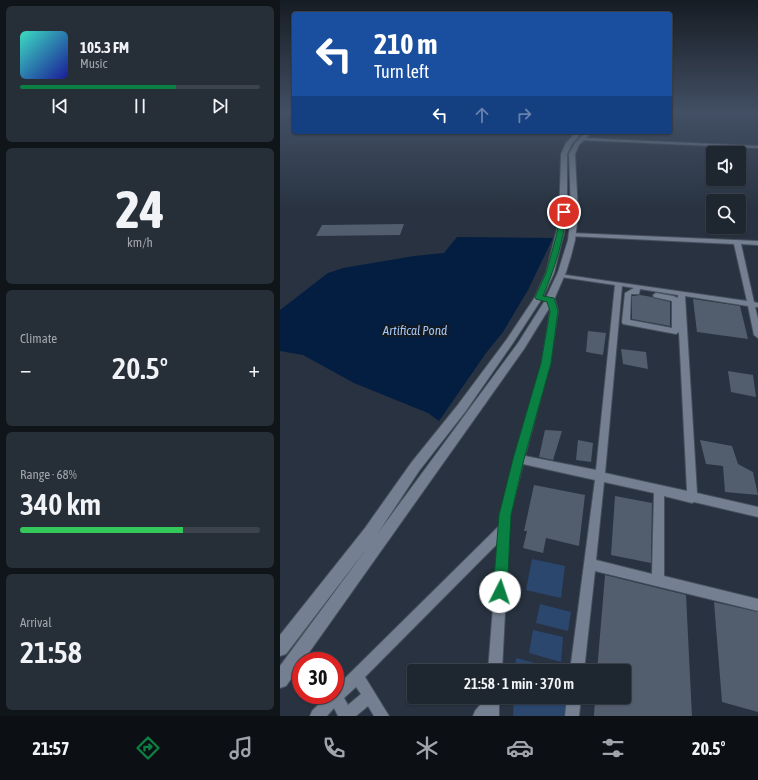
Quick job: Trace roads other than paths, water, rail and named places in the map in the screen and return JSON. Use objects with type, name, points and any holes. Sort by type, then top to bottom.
[{"type":"street","points":[[280,648],[370,533],[416,467],[461,409],[510,341],[539,297],[550,273],[563,222],[564,154],[573,145]]},
{"type":"street","points":[[280,680],[521,346],[551,300],[561,275],[574,222],[571,163],[572,154],[576,145]]},
{"type":"street","points":[[722,145],[758,147]]},
{"type":"street","points":[[571,235],[758,243]]},
{"type":"street","points":[[737,242],[755,304],[758,335]]},
{"type":"street","points":[[561,275],[619,284],[637,289],[663,293],[681,293],[755,304]]},
{"type":"street","points":[[578,664],[600,476],[619,284]]},
{"type":"street","points":[[637,289],[628,293],[626,321],[628,324],[675,332],[677,329],[676,300],[663,293]]},
{"type":"street","points":[[681,293],[692,498]]},
{"type":"street","points":[[539,297],[551,300]]},
{"type":"street","points":[[495,664],[505,515],[546,363],[554,311],[551,300]]},
{"type":"street","points":[[519,459],[758,512]]},
{"type":"street","points":[[658,580],[659,490]]},
{"type":"street","points":[[344,689],[504,528]]},
{"type":"street","points":[[589,564],[758,604]]},
{"type":"street","points":[[356,676],[382,716]]},
{"type":"street","points":[[340,704],[346,716],[366,698],[370,697]]},
{"type":"street","points":[[317,716],[329,704]]},
{"type":"street","points":[[480,716],[489,704]]},
{"type":"street","points":[[492,716],[493,704]]},
{"type":"street","points":[[572,716],[573,704]]},
{"type":"water","name":"Artifical Pond","points":[[457,237],[553,238],[528,290],[503,332],[486,353],[439,421],[428,413],[354,383],[303,355],[280,351],[280,310],[328,273],[343,268],[414,256],[444,253]]}]
